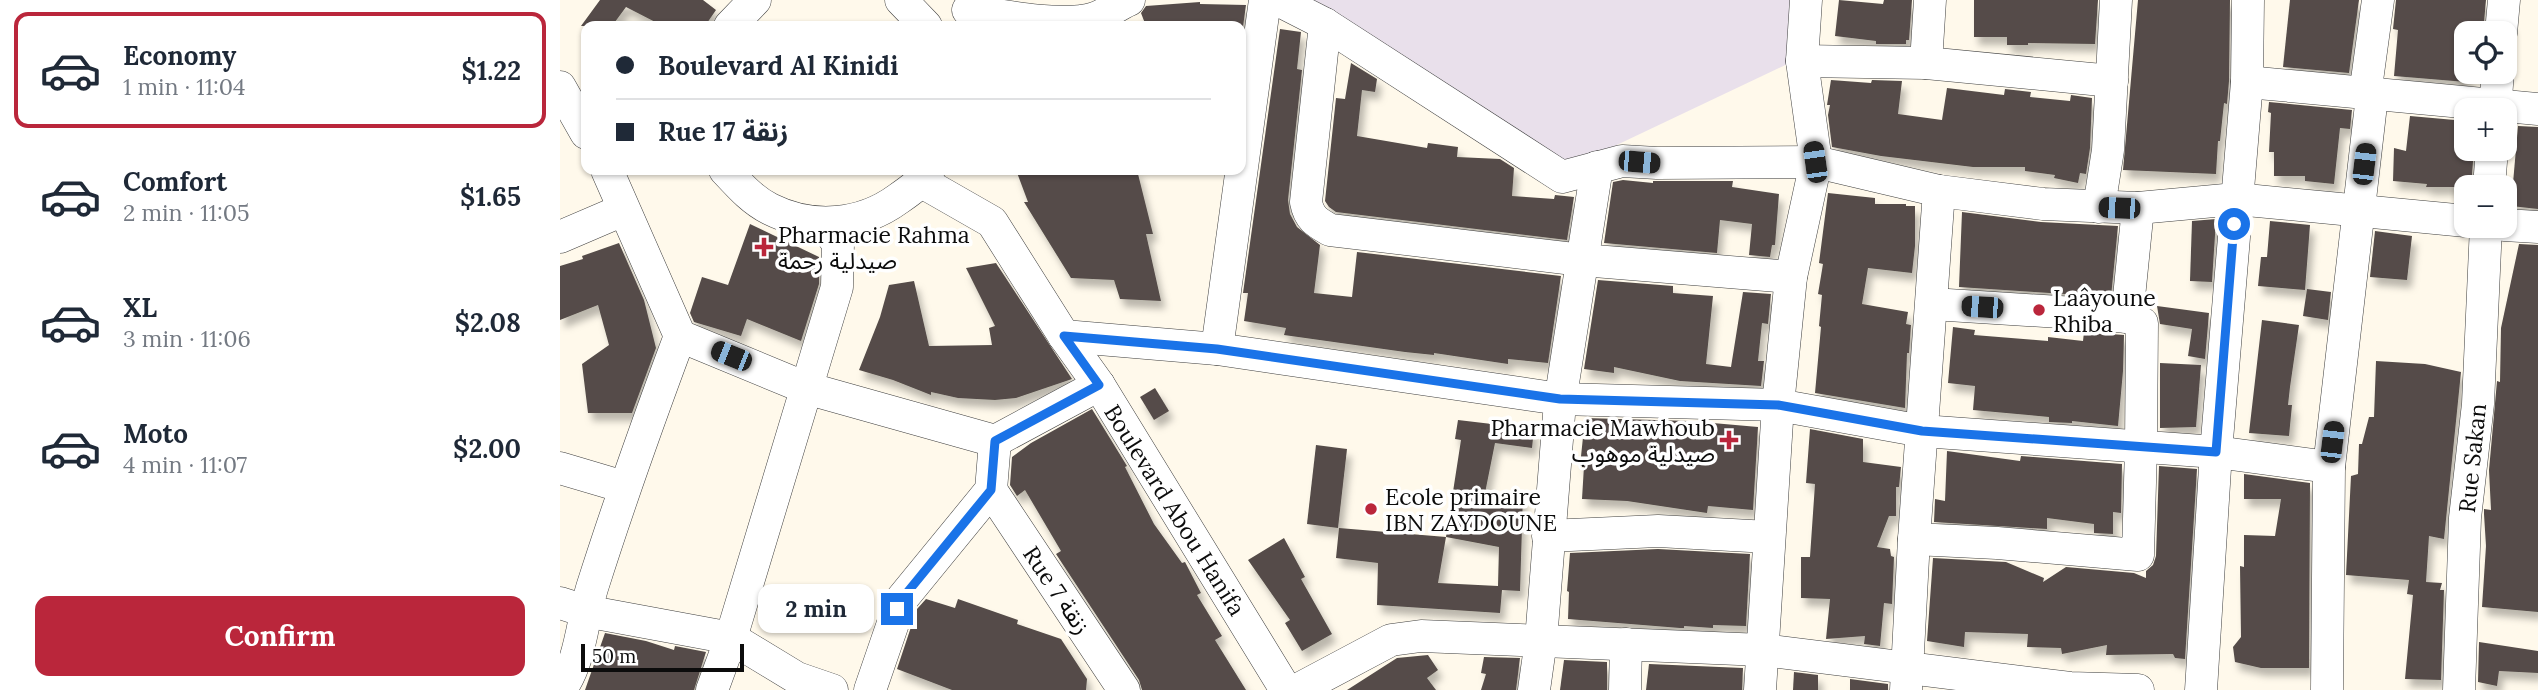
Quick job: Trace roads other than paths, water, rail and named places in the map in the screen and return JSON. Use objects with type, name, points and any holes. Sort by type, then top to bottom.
[{"type":"street","points":[[735,21],[755,0]]},
{"type":"street","points":[[901,0],[921,21]]},
{"type":"street","points":[[964,12],[1012,18],[1085,20],[1098,17],[1129,0]]},
{"type":"street","points":[[1246,138],[1265,0]]},
{"type":"street","points":[[1278,0],[1325,24],[1562,177],[1622,161],[1815,162],[1939,191],[2043,204],[2138,208],[2236,199],[2454,220]]},
{"type":"street","points":[[1760,690],[1778,405],[1791,277],[1815,162],[1802,61],[1806,0]]},
{"type":"street","points":[[1926,64],[1930,0]]},
{"type":"street","points":[[2099,207],[2108,150],[2116,0]]},
{"type":"street","points":[[2201,690],[2216,452],[2247,82],[2248,0]]},
{"type":"street","points":[[2328,690],[2329,467],[2359,210],[2378,0]]},
{"type":"street","points":[[2502,21],[2504,0]]},
{"type":"street","points":[[1325,24],[1306,202],[1308,214],[1314,222],[1330,230],[1582,260],[1791,277]]},
{"type":"street","points":[[1802,61],[1926,64],[2112,82]]},
{"type":"street","points":[[566,80],[581,120]]},
{"type":"street","points":[[2247,82],[2454,103]]},
{"type":"street","points":[[2517,108],[2538,109]]},
{"type":"street","points":[[1534,690],[1541,640],[1560,399],[1597,167]]},
{"type":"street","points":[[609,175],[680,335],[806,388],[995,441],[1099,385]]},
{"type":"street","points":[[730,175],[768,209],[796,219],[824,223],[853,220],[884,210]]},
{"type":"street","points":[[1217,349],[1241,175]]},
{"type":"street","points":[[712,690],[731,638],[838,287],[884,210],[925,176]]},
{"type":"street","name":"Boulevard Abou Hanifa","points":[[925,176],[992,222],[1064,336],[1099,385],[1286,690]]},
{"type":"street","points":[[1907,679],[1914,539],[1939,191]]},
{"type":"street","points":[[2127,317],[2138,208]]},
{"type":"street","points":[[560,237],[623,210]]},
{"type":"street","points":[[824,223],[838,244],[838,287]]},
{"type":"street","points":[[2517,226],[2538,227]]},
{"type":"street","name":"Rue Sakan","points":[[2459,690],[2465,518],[2479,404],[2486,238]]},
{"type":"street","points":[[1914,539],[2138,555],[2141,323],[2127,317],[1932,304]]},
{"type":"street","points":[[560,690],[576,658],[572,607],[624,487],[680,335]]},
{"type":"street","points":[[1064,336],[1217,349],[1560,399],[1778,405],[1922,431],[2216,452],[2329,467]]},
{"type":"street","points":[[870,690],[901,600],[991,490],[995,441]]},
{"type":"street","points":[[560,468],[624,487]]},
{"type":"street","name":"Rue 7 زنقة","points":[[991,490],[1124,690]]},
{"type":"street","points":[[1548,536],[1658,531],[1769,537]]},
{"type":"street","points":[[572,607],[731,638],[797,678],[832,690]]},
{"type":"street","points":[[1297,690],[1391,640],[1422,636],[1763,650],[1907,679],[2070,689],[2138,690]]},
{"type":"street","points":[[1625,690],[1626,644]]},
{"type":"place","name":"Pharmacie Rahma صيدلية رحمة","points":[[764,247]]},
{"type":"place","name":"Laâyoune Rhiba","points":[[2039,310]]},
{"type":"place","name":"Pharmacie Mawhoub صيدلية موهوب","points":[[1729,440]]},
{"type":"place","name":"Ecole primaire IBN ZAYDOUNE","points":[[1371,509]]}]
